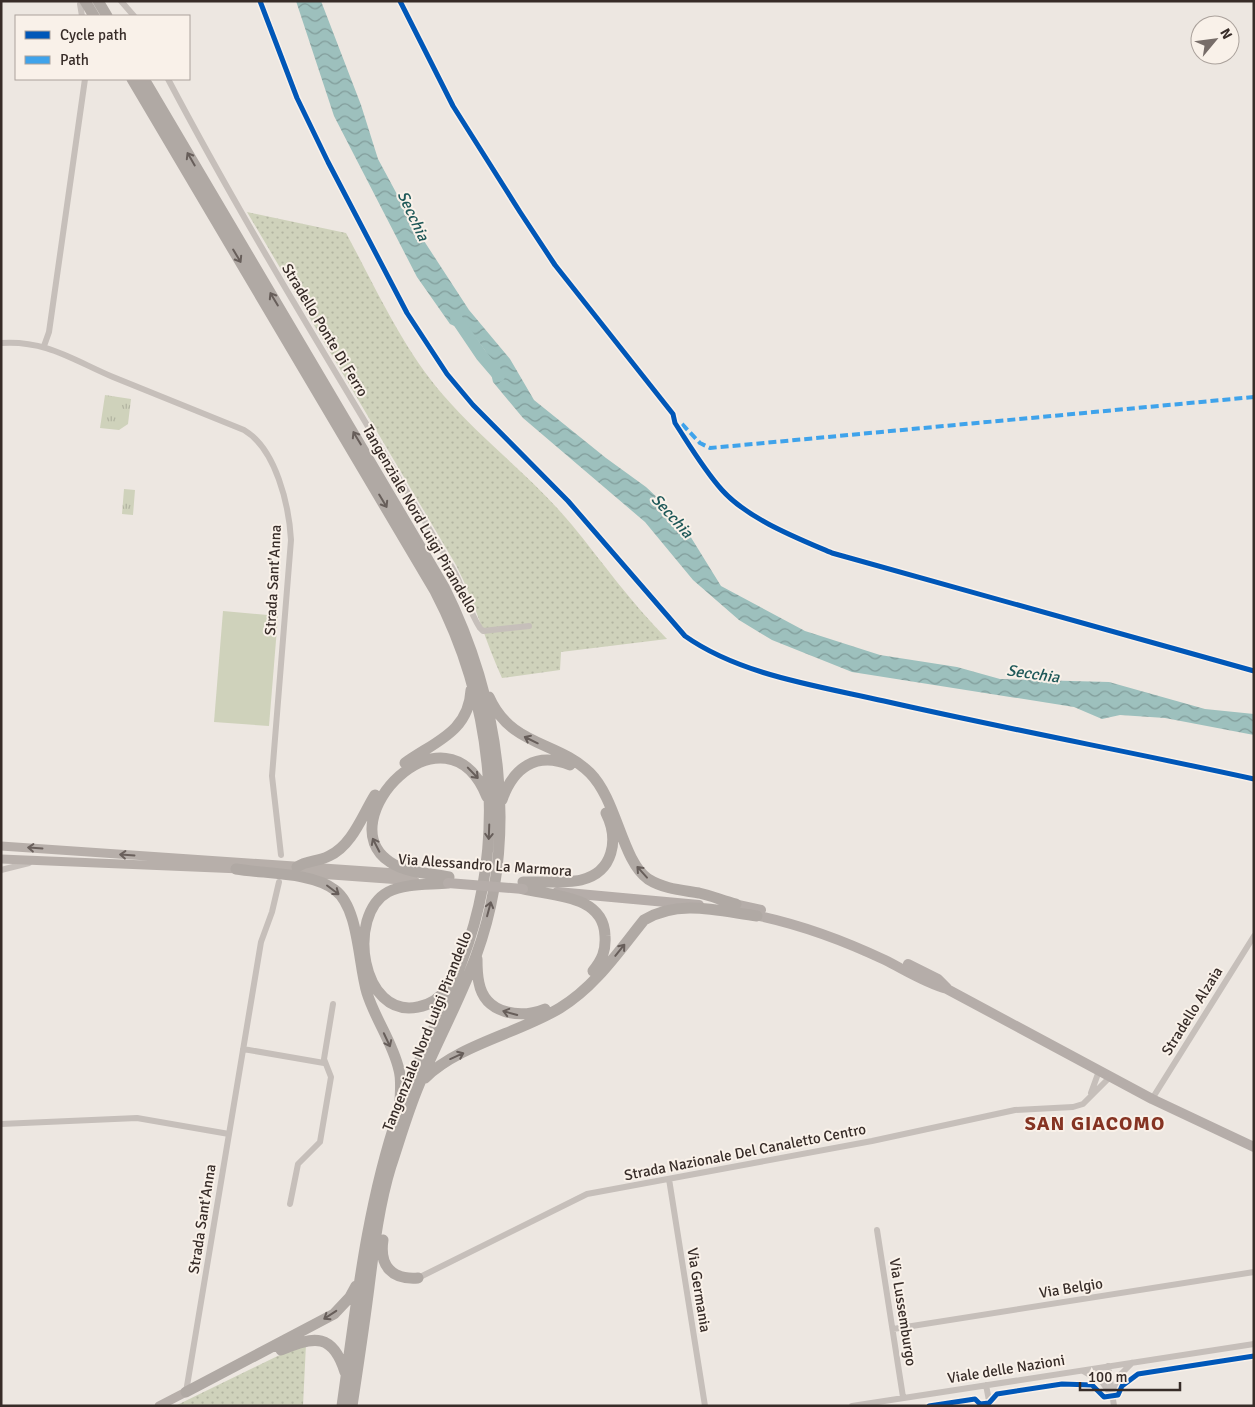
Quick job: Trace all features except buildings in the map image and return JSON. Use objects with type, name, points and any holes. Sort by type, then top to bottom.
[{"type":"highway","points":[[85,1],[93,15]]},
{"type":"highway","points":[[98,1],[106,15]]},
{"type":"highway","name":"Tangenziale Nord Luigi Pirandello","points":[[133,80],[435,591],[476,676]]},
{"type":"highway","name":"Tangenziale Nord Luigi Pirandello","points":[[145,80],[444,587],[466,634],[493,738],[497,863],[491,903],[477,955],[419,1085],[390,1169],[361,1304]]},
{"type":"highway","points":[[297,867],[305,861],[328,857],[340,849],[387,780],[404,764],[457,728],[466,714],[476,676]]},
{"type":"highway","points":[[476,676],[498,714],[526,739],[568,756],[590,773],[613,810],[636,865],[642,873],[660,885],[736,904]]},
{"type":"highway","points":[[449,880],[397,867],[382,855],[372,839],[371,831],[376,807],[382,796],[403,774],[423,761],[436,757],[450,757],[473,771],[495,805],[507,786],[522,768],[532,762],[558,760],[570,765],[581,774],[601,801],[610,821],[614,837],[612,852],[601,870],[580,881],[523,886]]},
{"type":"highway","name":"Tangenziale Nord Luigi Pirandello","points":[[361,1304],[361,1278],[372,1214],[399,1112],[457,975],[480,902],[488,839],[495,805]]},
{"type":"highway","points":[[236,869],[316,880],[335,890],[346,902],[353,922],[359,961],[367,994],[399,1069],[401,1078],[399,1112]]},
{"type":"highway","points":[[449,880],[400,888],[389,892],[374,903],[367,915],[364,933],[366,958],[370,980],[379,994],[385,1000],[401,1008],[428,1005],[446,990],[457,975]]},
{"type":"highway","points":[[477,955],[478,983],[483,995],[491,1005],[514,1015],[534,1013],[556,1003],[585,980],[600,962],[606,947],[605,930],[594,910],[576,899],[523,886]]},
{"type":"highway","points":[[419,1085],[444,1062],[529,1024],[574,1000],[596,978],[644,920],[652,915],[679,907],[756,916]]},
{"type":"highway","points":[[384,1195],[388,1205],[381,1253],[385,1266],[405,1279],[418,1278]]},
{"type":"highway","points":[[186,1392],[334,1314],[350,1297],[361,1278]]},
{"type":"highway","points":[[342,1406],[346,1376],[361,1304]]},
{"type":"highway","points":[[352,1406],[361,1304]]},
{"type":"highway","points":[[186,1392],[297,1343],[309,1340],[320,1340],[334,1348],[346,1376]]},
{"type":"main road","name":"Via Alessandro La Marmora","points":[[1,846],[297,867],[523,886],[677,901],[756,916],[812,931],[883,959],[935,986],[947,989],[1152,1099],[1254,1147]]},
{"type":"main road","name":"Via Alessandro La Marmora","points":[[1,859],[449,880]]},
{"type":"main road","name":"Via Alessandro La Marmora","points":[[523,886],[677,894],[736,904],[786,916],[846,936],[938,979],[947,989]]},
{"type":"main road","points":[[159,1406],[186,1392]]},
{"type":"street","points":[[82,15],[80,4],[85,1]]},
{"type":"street","points":[[121,1],[133,15]]},
{"type":"street","points":[[44,346],[49,332],[85,80]]},
{"type":"street","name":"Stradello Ponte Di Ferro","points":[[169,80],[207,155],[454,570],[480,628],[483,631],[529,626]]},
{"type":"street","name":"Strada Sant'Anna","points":[[1,343],[26,343],[44,346],[91,368],[244,430],[256,439],[268,456],[287,506],[291,540],[272,776],[282,855]]},
{"type":"street","points":[[1,870],[36,861]]},
{"type":"street","name":"Strada Sant'Anna","points":[[186,1392],[261,942],[272,912],[279,882]]},
{"type":"street","name":"Stradello Alzaia","points":[[1152,1099],[1254,936]]},
{"type":"street","points":[[290,1204],[298,1164],[320,1142],[331,1077],[324,1063],[333,1004]]},
{"type":"street","points":[[243,1049],[324,1063]]},
{"type":"street","points":[[1090,1097],[1099,1072]]},
{"type":"street","name":"Strada Nazionale Del Canaletto Centro","points":[[418,1278],[581,1196],[872,1141],[1015,1110],[1072,1107],[1083,1104],[1110,1077]]},
{"type":"street","points":[[1,1124],[137,1118],[229,1134]]},
{"type":"street","name":"Via Germania","points":[[670,1179],[705,1406]]},
{"type":"street","name":"Via Lussemburgo","points":[[878,1230],[903,1398]]},
{"type":"street","name":"Via Belgio","points":[[893,1329],[1254,1272]]},
{"type":"street","name":"Viale delle Nazioni","points":[[852,1406],[1254,1344]]},
{"type":"street","points":[[1113,1397],[1121,1374],[1132,1363]]},
{"type":"street","points":[[1108,1366],[1114,1406]]},
{"type":"street","points":[[1082,1370],[1102,1382],[1113,1397]]},
{"type":"street","points":[[986,1386],[990,1406]]},
{"type":"green space","points":[[247,212],[346,233],[402,338],[444,396],[475,429],[557,508],[630,598],[667,639],[561,652],[560,670],[502,678],[456,565]]},
{"type":"green space","points":[[105,395],[131,399],[128,424],[119,430],[100,428]]},
{"type":"green space","points":[[124,489],[135,490],[133,515],[122,514]]},
{"type":"green space","points":[[223,611],[278,616],[269,726],[214,722]]},
{"type":"green space","points":[[306,1344],[303,1406],[175,1406],[292,1349]]},
{"type":"water","points":[[296,1],[321,1],[361,105],[378,159],[413,224],[469,310],[510,359],[534,400],[606,458],[646,487],[679,518],[721,586],[805,631],[880,655],[957,667],[1000,679],[1109,682],[1205,709],[1254,714],[1254,735],[1165,718],[1120,715],[1102,719],[1074,707],[852,672],[772,640],[739,620],[693,580],[645,522],[523,418],[493,382],[486,352],[474,335],[450,324],[417,277],[334,116]]},
{"type":"waterway","name":"Secchia","points":[[456,318],[481,355],[499,376]]},
{"type":"marked path","points":[[682,424],[700,443],[710,448],[1254,397]]},
{"type":"cycle path","points":[[260,1],[297,98],[328,162],[407,313],[447,374],[473,405],[568,501],[685,636],[730,660],[780,678],[1254,779]]},
{"type":"cycle path","points":[[400,1],[453,106],[555,265],[673,414],[675,423],[715,482],[745,510],[774,527],[832,553],[1254,671]]},
{"type":"cycle path","points":[[929,1406],[975,1399],[980,1404],[989,1403],[997,1394],[1062,1384],[1092,1385],[1104,1397],[1118,1395],[1122,1386],[1138,1374],[1254,1356]]},
{"type":"district","name":"SAN GIACOMO","points":[[1095,1123]]}]
